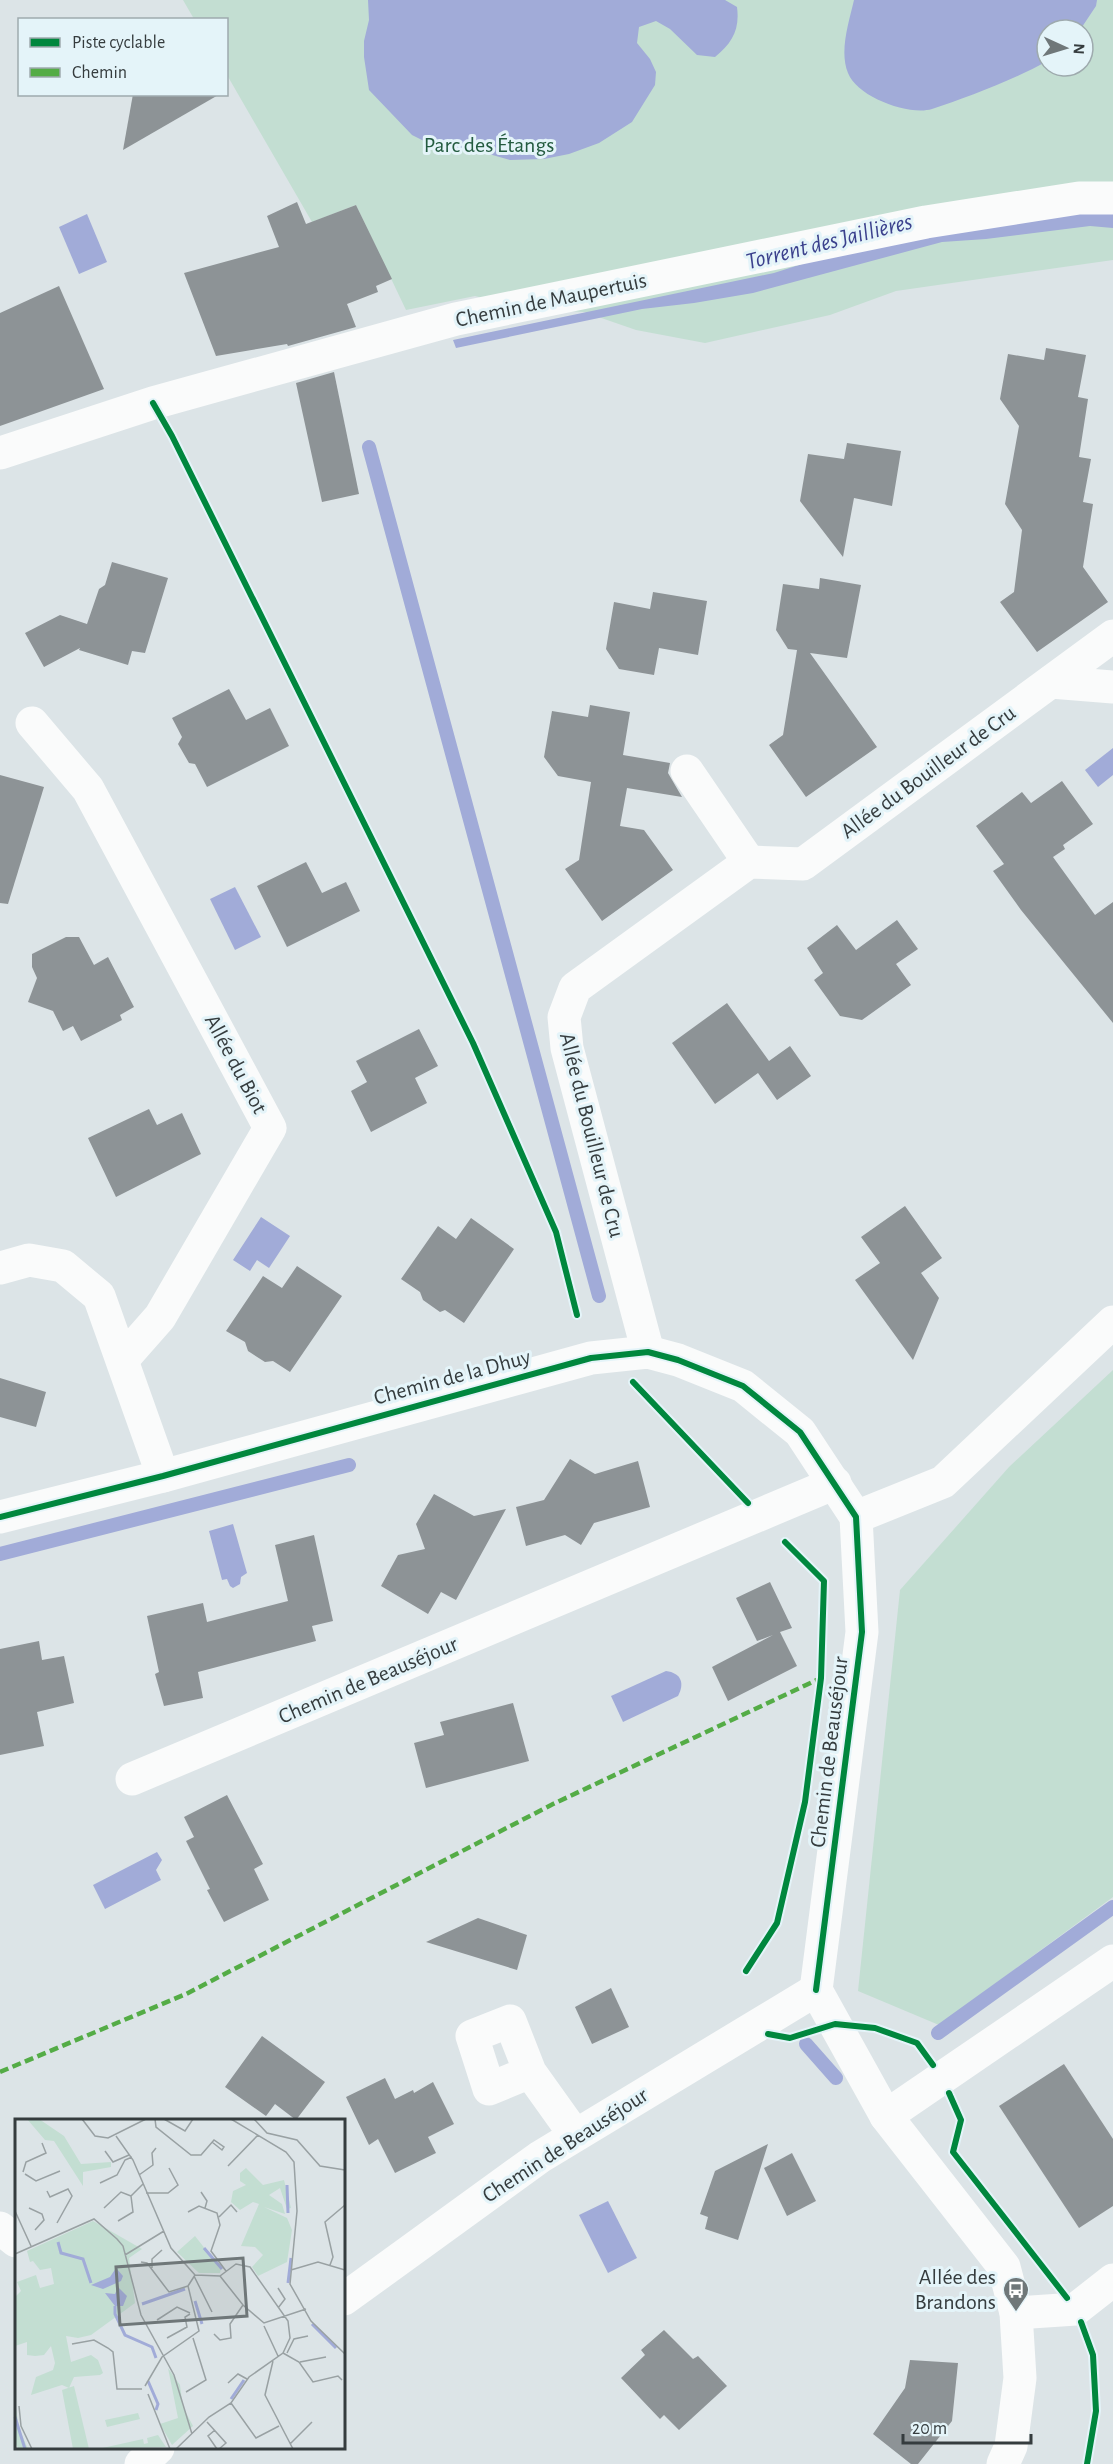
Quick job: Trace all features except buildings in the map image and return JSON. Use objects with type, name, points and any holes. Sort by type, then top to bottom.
[{"type":"street","name":"Chemin de Maupertuis","points":[[0,453],[153,403],[456,319],[926,222],[1079,198],[1113,198]]},
{"type":"street","name":"Allée du Bouilleur de Cru","points":[[648,1353],[567,1048],[564,1017],[575,988],[749,862],[802,864],[1113,636]]},
{"type":"street","points":[[1051,682],[1113,687]]},
{"type":"street","name":"Allée du Biot","points":[[32,723],[88,789],[270,1128],[160,1317],[123,1359]]},
{"type":"street","points":[[687,771],[749,862]]},
{"type":"street","points":[[0,1268],[29,1260],[63,1266],[99,1296],[163,1476]]},
{"type":"street","points":[[856,1517],[943,1482],[1113,1322]]},
{"type":"street","name":"Chemin de la Dhuy","points":[[0,1517],[163,1476],[591,1358],[648,1353],[678,1360],[743,1386],[800,1432],[856,1517]]},
{"type":"street","name":"Chemin de Beauséjour","points":[[132,1779],[835,1483]]},
{"type":"street","name":"Chemin de Beauséjour","points":[[345,2298],[540,2157],[816,1990],[862,1632],[856,1517]]},
{"type":"street","points":[[886,2116],[1113,1960]]},
{"type":"street","points":[[816,1990],[886,2116],[1004,2266],[1017,2313],[1020,2378],[1011,2445],[1003,2464]]},
{"type":"street","points":[[530,2072],[575,2135]]},
{"type":"street","points":[[0,2228],[15,2240]]},
{"type":"street","points":[[1017,2313],[1076,2309],[1113,2280]]},
{"type":"street","points":[[141,2464],[157,2449]]},
{"type":"green space","name":"Parc des Étangs","points":[[183,0],[1113,0],[1113,260],[896,291],[830,315],[705,343],[636,330],[584,312],[522,308],[475,296],[406,310],[356,205],[312,222],[228,77],[228,18],[193,18]]},
{"type":"green space","points":[[1113,1370],[1113,1897],[939,2025],[858,1991],[900,1590],[1009,1467]]},
{"type":"water","points":[[368,0],[725,0],[737,7],[738,15],[736,29],[730,41],[715,57],[697,55],[670,29],[656,21],[639,27],[637,43],[650,59],[656,72],[655,85],[632,122],[599,143],[569,154],[544,159],[510,160],[482,152],[436,147],[412,135],[369,90],[364,57],[364,41],[369,20]]},
{"type":"water","points":[[854,0],[1097,0],[1088,18],[1035,18],[1035,67],[991,88],[932,109],[910,110],[898,107],[872,97],[862,90],[853,82],[845,64],[846,36]]},
{"type":"water","points":[[1113,213],[1113,228],[1090,226],[942,242],[753,293],[642,309],[456,348],[453,340],[774,273],[827,256],[1057,214]]},
{"type":"water","points":[[87,214],[107,262],[79,274],[59,227]]},
{"type":"water","points":[[1113,748],[1113,775],[1098,787],[1085,770]]},
{"type":"water","points":[[235,887],[261,937],[235,950],[210,899]]},
{"type":"water","points":[[261,1217],[290,1236],[269,1268],[257,1260],[250,1271],[233,1260]]},
{"type":"water","points":[[233,1524],[247,1573],[241,1577],[240,1584],[233,1588],[227,1579],[222,1580],[209,1531]]},
{"type":"water","points":[[666,1671],[675,1674],[680,1679],[681,1687],[678,1696],[623,1722],[611,1696]]},
{"type":"water","points":[[157,1852],[162,1860],[156,1870],[161,1880],[105,1909],[93,1885]]},
{"type":"water","points":[[608,2201],[637,2258],[608,2273],[579,2215]]},
{"type":"waterway","points":[[369,447],[599,1296]]},
{"type":"waterway","points":[[0,1554],[349,1465]]},
{"type":"waterway","points":[[938,2033],[1113,1907]]},
{"type":"waterway","points":[[806,2044],[836,2078]]},
{"type":"marked path","points":[[0,2072],[186,1994],[553,1804],[821,1678]]},
{"type":"cycle path","points":[[153,403],[172,436],[473,1043],[556,1232],[577,1315]]},
{"type":"cycle path","points":[[0,1517],[163,1476],[591,1358],[648,1352],[678,1360],[743,1386],[800,1432],[856,1517],[862,1632],[816,1990]]},
{"type":"cycle path","points":[[633,1382],[748,1503]]},
{"type":"cycle path","points":[[746,1971],[777,1923],[805,1802],[821,1678],[824,1581],[785,1542]]},
{"type":"cycle path","points":[[768,2034],[790,2038],[835,2024],[875,2028],[917,2043],[933,2065]]},
{"type":"cycle path","points":[[949,2093],[961,2120],[953,2152],[1067,2298]]},
{"type":"cycle path","points":[[1081,2322],[1093,2355],[1096,2411],[1087,2464]]},
{"type":"place","name":"Allée des Brandons","points":[[1016,2313]]},
{"type":"water label","name":"Torrent des Jaillières","points":[[829,242]]}]
